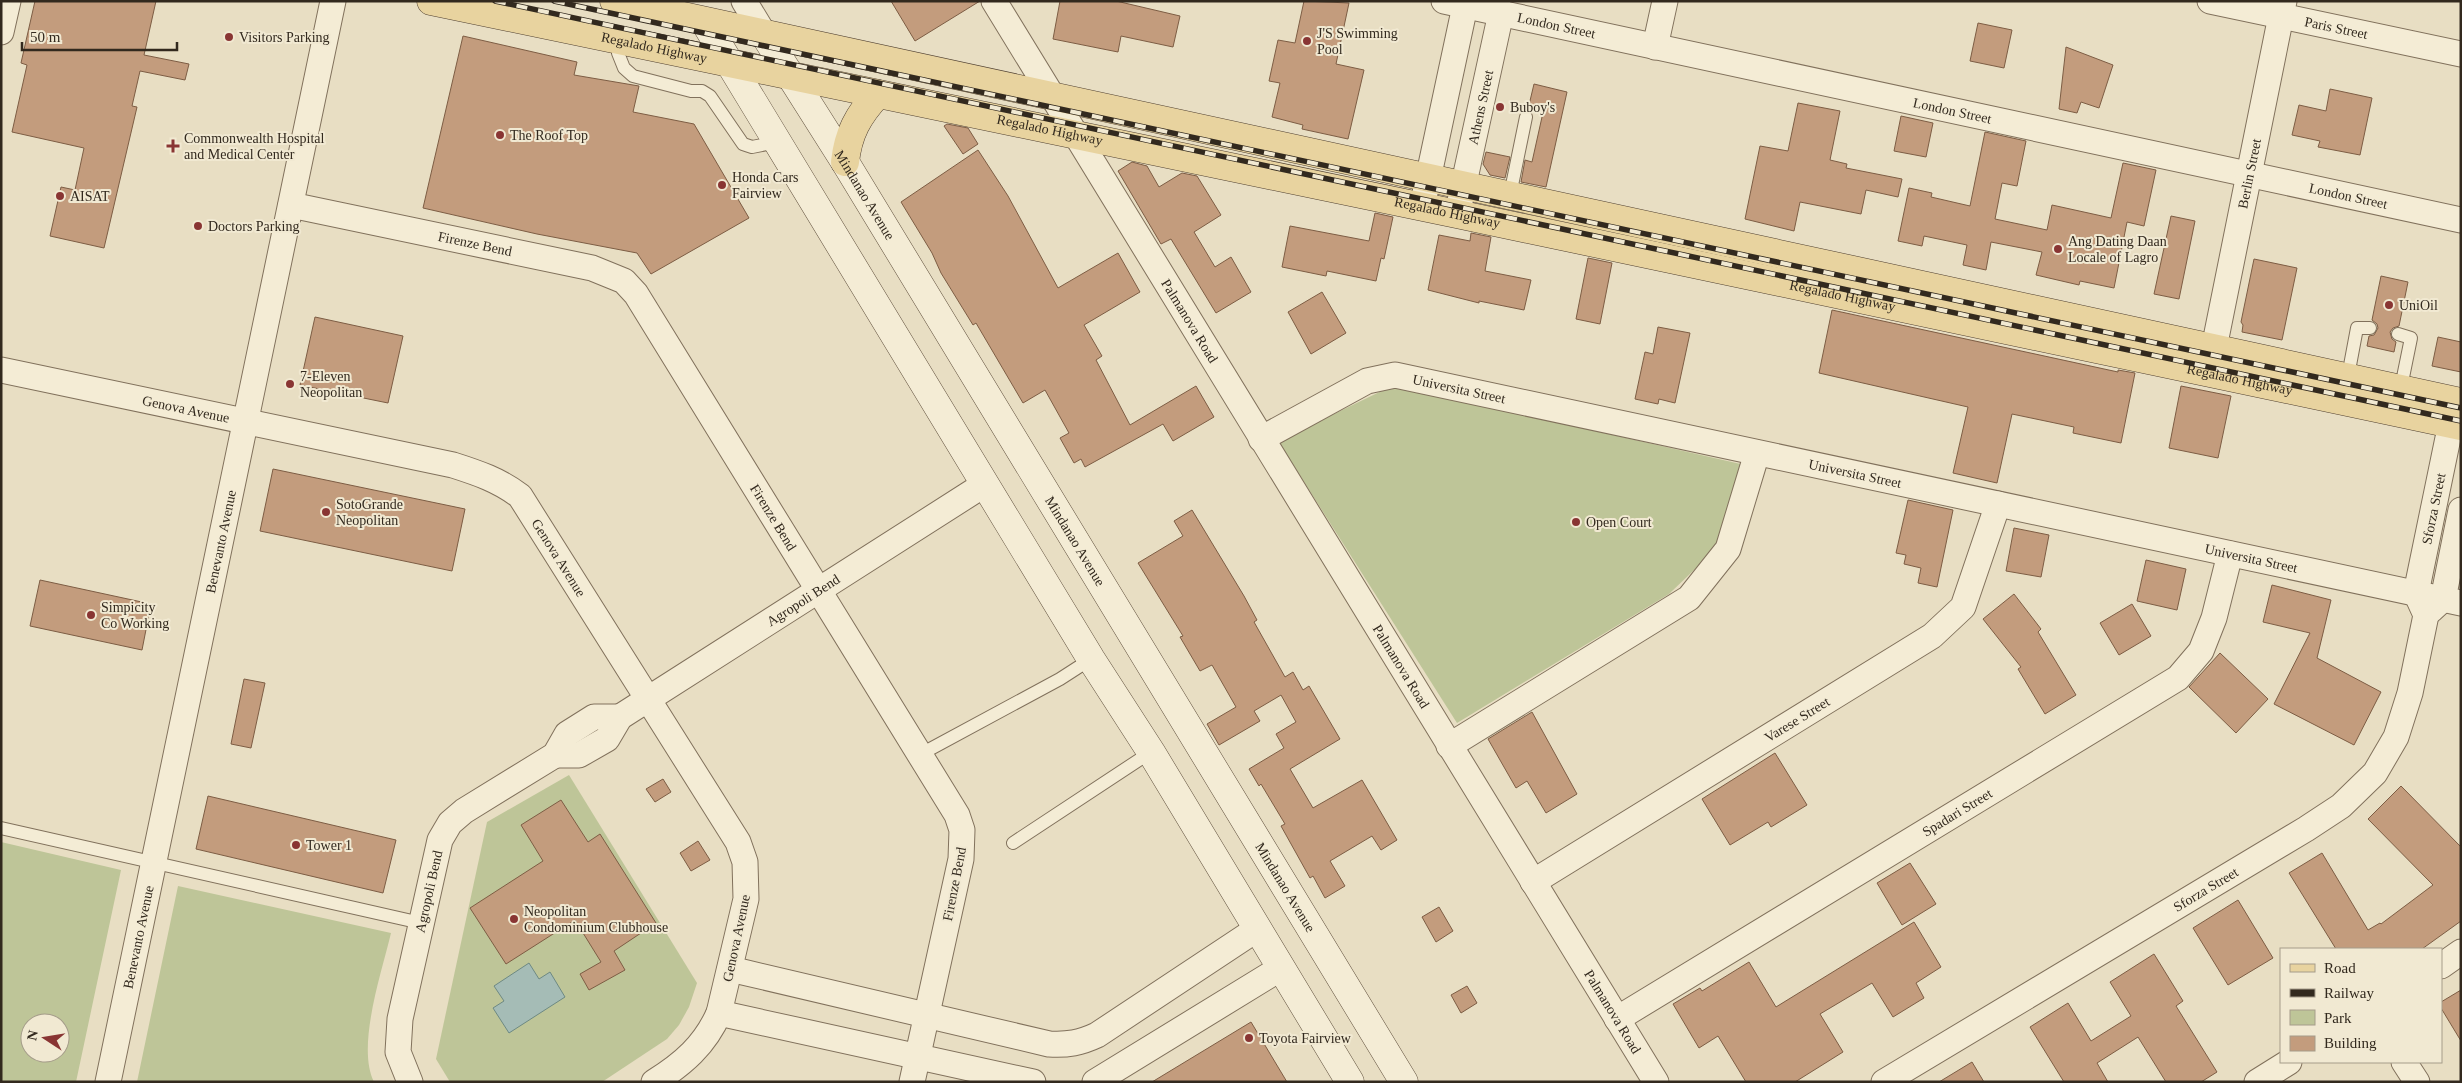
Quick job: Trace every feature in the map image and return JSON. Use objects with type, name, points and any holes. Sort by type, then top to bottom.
[{"type":"main road","name":"Regalado Highway","points":[[431,1],[1457,214],[2201,353],[2348,376],[2399,400]]},
{"type":"main road","name":"Regalado Highway","points":[[614,1],[698,11],[764,34],[1510,195],[2457,413]]},
{"type":"main road","points":[[698,11],[1090,660],[1151,752],[1350,1082]]},
{"type":"main road","name":"Mindanao Avenue","points":[[764,34],[844,162],[1404,1082]]},
{"type":"main road","points":[[844,162],[847,143],[854,125],[865,108],[878,94]]},
{"type":"street","points":[[1,32],[8,1]]},
{"type":"street","name":"Benevanto Avenue","points":[[108,1082],[333,1]]},
{"type":"street","name":"Mindanao Avenue","points":[[744,1],[764,34]]},
{"type":"street","name":"Palmanova Road","points":[[994,1],[1074,135],[1656,1082]]},
{"type":"street","points":[[1655,47],[1665,1]]},
{"type":"street","name":"Paris Street","points":[[2210,1],[2283,9],[2461,54]]},
{"type":"street","points":[[1422,207],[1436,143],[1459,3]]},
{"type":"street","name":"London Street","points":[[1459,3],[1499,7],[1655,47],[2461,220]]},
{"type":"street","name":"Athens Street","points":[[1457,214],[1499,7]]},
{"type":"street","name":"Berlin Street","points":[[2201,353],[2249,176],[2283,9]]},
{"type":"street","points":[[1436,143],[1471,150]]},
{"type":"street","name":"Firenze Bend","points":[[291,205],[592,268],[624,281],[636,294],[957,815],[962,830],[963,845],[912,1082]]},
{"type":"street","name":"Genova Avenue","points":[[1,370],[453,465],[482,474],[504,484],[520,496],[738,842],[745,862],[746,900],[719,1013],[711,1031],[701,1045],[677,1067],[654,1082]]},
{"type":"street","name":"Universita Street","points":[[1261,439],[1367,381],[1395,375],[2230,554],[2436,603]]},
{"type":"street","name":"Sforza Street","points":[[2436,603],[2457,413]]},
{"type":"street","points":[[1450,746],[1688,598],[1728,549],[1757,453]]},
{"type":"street","name":"Agropoli Bend","points":[[410,1082],[398,1052],[400,1019],[435,855],[440,840],[450,823],[464,811],[554,755],[579,755],[607,739],[620,717],[985,484]]},
{"type":"street","name":"Varese Street","points":[[1533,882],[1932,636],[1963,607],[1998,504]]},
{"type":"street","name":"Sforza Street","points":[[1884,1082],[2306,829],[2341,806],[2375,772],[2396,736],[2436,603],[2461,510]]},
{"type":"street","name":"Spadari Street","points":[[1617,1018],[2178,678],[2201,651],[2214,618],[2230,554]]},
{"type":"street","points":[[730,969],[1050,1044],[1067,1045],[1084,1042],[1257,930]]},
{"type":"street","points":[[2442,965],[2461,952]]},
{"type":"street","points":[[1095,1082],[1281,968]]},
{"type":"street","points":[[719,1013],[1033,1082]]},
{"type":"street","points":[[2256,1082],[2288,1063]]},
{"type":"street","points":[[2405,1063],[2417,1082]]},
{"type":"lane","points":[[619,40],[618,53],[621,61],[624,68],[633,76],[690,91],[702,91],[710,96],[743,144],[752,147],[777,142]]},
{"type":"lane","points":[[1510,195],[1526,117]]},
{"type":"lane","points":[[2348,376],[2357,328],[2370,328]]},
{"type":"lane","points":[[2398,334],[2411,338],[2399,400]]},
{"type":"lane","points":[[921,754],[1060,679],[1090,660]]},
{"type":"lane","points":[[1013,843],[1151,752]]},
{"type":"lane","points":[[1,828],[420,923]]},
{"type":"green space","points":[[1394,385],[1745,465],[1718,547],[1669,594],[1457,723],[1278,441]]},
{"type":"green space","points":[[569,775],[697,983],[689,1007],[679,1025],[667,1039],[602,1082],[450,1082],[436,1059],[487,822]]},
{"type":"green space","points":[[1,842],[121,870],[76,1082],[1,1082]]},
{"type":"green space","points":[[178,886],[391,933],[372,1009],[369,1029],[369,1067],[374,1082],[137,1082]]},
{"type":"water","points":[[529,963],[539,979],[550,972],[565,997],[509,1033],[493,1008],[504,1001],[494,986]]},
{"type":"building","points":[[35,1],[156,1],[144,55],[189,64],[185,80],[140,71],[132,106],[137,107],[104,248],[50,236],[61,187],[75,190],[84,148],[12,132],[27,65],[21,63]]},
{"type":"building","points":[[891,1],[980,1],[915,41]]},
{"type":"building","points":[[1060,1],[1116,1],[1180,16],[1173,47],[1121,36],[1118,52],[1053,39]]},
{"type":"building","points":[[1304,1],[1349,3],[1336,64],[1364,70],[1348,139],[1302,129],[1303,125],[1272,117],[1280,83],[1269,81],[1278,40],[1295,43]]},
{"type":"building","points":[[1978,23],[2012,30],[2004,68],[1970,61]]},
{"type":"building","points":[[463,36],[577,62],[574,75],[639,86],[633,112],[694,124],[749,218],[651,274],[637,253],[537,234],[423,208]]},
{"type":"building","points":[[2066,47],[2113,65],[2099,108],[2081,102],[2077,113],[2059,109]]},
{"type":"building","points":[[1534,84],[1567,92],[1546,187],[1521,182],[1525,160],[1532,162],[1544,108],[1529,105]]},
{"type":"building","points":[[2330,89],[2372,98],[2360,155],[2318,147],[2320,141],[2292,135],[2299,105],[2326,111]]},
{"type":"building","points":[[1798,103],[1840,111],[1830,160],[1847,164],[1846,168],[1902,179],[1898,197],[1866,190],[1861,214],[1800,202],[1794,231],[1745,219],[1760,146],[1788,151]]},
{"type":"building","points":[[1901,116],[1933,123],[1926,157],[1894,151]]},
{"type":"building","points":[[947,124],[968,128],[978,144],[963,154],[944,126]]},
{"type":"building","points":[[1985,132],[2026,141],[2017,186],[2002,183],[1995,219],[2047,230],[2052,205],[2111,218],[2123,163],[2156,170],[2144,226],[2127,222],[2114,288],[2080,281],[2079,285],[2036,275],[2042,252],[1991,242],[1986,270],[1963,265],[1967,245],[1924,236],[1922,246],[1898,241],[1909,188],[1932,193],[1931,197],[1970,206]]},
{"type":"building","points":[[978,150],[1008,196],[1058,288],[1118,253],[1140,292],[1084,325],[1102,356],[1096,360],[1130,425],[1196,386],[1214,417],[1173,441],[1163,424],[1085,467],[1081,459],[1074,463],[1060,438],[1069,433],[1045,390],[1023,403],[976,323],[973,325],[941,273],[932,253],[901,202]]},
{"type":"building","points":[[1486,152],[1510,157],[1505,178],[1490,175],[1483,164]]},
{"type":"building","points":[[1132,162],[1147,166],[1159,187],[1182,173],[1197,176],[1221,215],[1194,232],[1215,267],[1231,257],[1251,292],[1216,313],[1171,239],[1161,244],[1118,171]]},
{"type":"building","points":[[1375,213],[1393,217],[1384,259],[1381,258],[1376,281],[1327,271],[1326,276],[1282,267],[1290,226],[1369,241]]},
{"type":"building","points":[[2171,216],[2195,221],[2179,299],[2154,294]]},
{"type":"building","points":[[1471,233],[1491,237],[1485,271],[1531,280],[1524,310],[1479,301],[1479,303],[1428,290],[1439,235],[1470,241]]},
{"type":"building","points":[[1588,258],[1612,263],[1600,324],[1576,319]]},
{"type":"building","points":[[2254,259],[2297,268],[2282,340],[2242,332],[2243,325],[2241,322]]},
{"type":"building","name":"UniOil","points":[[2381,276],[2408,282],[2399,326],[2393,328],[2390,332],[2392,339],[2396,342],[2394,352],[2367,346],[2369,336],[2374,335],[2378,328],[2377,324],[2372,320]]},
{"type":"building","points":[[1322,292],[1346,333],[1311,354],[1288,312]]},
{"type":"building","points":[[1832,310],[2118,372],[2118,370],[2135,373],[2121,443],[2073,433],[2074,427],[2012,414],[1997,483],[1953,473],[1968,407],[1819,373]]},
{"type":"building","points":[[315,317],[403,336],[388,403],[300,385]]},
{"type":"building","points":[[1658,327],[1690,333],[1675,403],[1659,399],[1658,404],[1635,399],[1645,352],[1653,354]]},
{"type":"building","points":[[2438,337],[2461,342],[2461,372],[2432,366]]},
{"type":"building","points":[[2181,386],[2231,396],[2218,458],[2169,448]]},
{"type":"building","points":[[273,469],[465,509],[452,571],[260,531]]},
{"type":"building","points":[[1908,500],[1953,510],[1937,587],[1918,583],[1921,568],[1904,564],[1906,555],[1896,553]]},
{"type":"building","points":[[1192,510],[1244,596],[1257,620],[1254,622],[1285,677],[1293,672],[1303,690],[1309,686],[1340,739],[1290,769],[1313,808],[1362,780],[1397,840],[1381,850],[1372,836],[1330,861],[1345,886],[1325,898],[1313,876],[1310,878],[1281,826],[1285,824],[1261,784],[1259,786],[1249,769],[1284,748],[1276,734],[1296,722],[1281,695],[1254,711],[1260,721],[1219,745],[1207,724],[1236,707],[1212,665],[1200,671],[1180,637],[1183,636],[1138,563],[1183,536],[1174,521]]},
{"type":"building","points":[[2014,528],[2049,535],[2041,577],[2006,571]]},
{"type":"building","points":[[2146,560],[2186,569],[2177,610],[2137,601]]},
{"type":"building","name":"Simpicity Co Working","points":[[40,580],[151,604],[142,650],[30,626]]},
{"type":"building","points":[[2272,585],[2331,600],[2317,658],[2381,692],[2354,745],[2274,704],[2310,633],[2263,622]]},
{"type":"building","points":[[2014,594],[2041,629],[2038,632],[2076,695],[2045,714],[2018,669],[2021,667],[1983,619]]},
{"type":"building","points":[[2132,604],[2151,636],[2119,655],[2100,623]]},
{"type":"building","points":[[2220,653],[2268,699],[2236,733],[2189,687]]},
{"type":"building","points":[[244,679],[265,683],[251,748],[231,744]]},
{"type":"building","points":[[1532,712],[1577,794],[1546,813],[1527,781],[1516,788],[1488,739]]},
{"type":"building","points":[[1775,753],[1807,805],[1771,827],[1768,822],[1730,845],[1702,799]]},
{"type":"building","points":[[663,779],[671,792],[655,802],[646,789]]},
{"type":"building","points":[[2401,786],[2461,847],[2461,921],[2423,948],[2335,948],[2289,873],[2322,853],[2368,930],[2381,924],[2433,885],[2368,819]]},
{"type":"building","name":"Tower 1","points":[[208,796],[396,840],[383,893],[196,849]]},
{"type":"building","points":[[561,800],[588,842],[600,834],[656,923],[614,951],[625,970],[589,990],[580,974],[601,962],[575,920],[506,964],[470,908],[543,861],[521,825]]},
{"type":"building","points":[[698,841],[710,860],[691,871],[680,853]]},
{"type":"building","points":[[1910,863],[1936,904],[1902,925],[1877,883]]},
{"type":"building","points":[[2238,900],[2273,958],[2228,985],[2193,928]]},
{"type":"building","points":[[1439,907],[1453,931],[1436,942],[1422,917]]},
{"type":"building","points":[[1914,922],[1941,967],[1916,983],[1924,998],[1893,1017],[1872,983],[1820,1014],[1843,1052],[1795,1082],[1746,1082],[1718,1036],[1699,1048],[1673,1004],[1700,988],[1702,991],[1749,962],[1776,1007]]},
{"type":"building","points":[[2154,954],[2183,1001],[2176,1006],[2217,1072],[2201,1082],[2166,1082],[2138,1037],[2097,1063],[2108,1082],[2064,1082],[2030,1027],[2068,1003],[2091,1041],[2131,1016],[2110,982]]},
{"type":"building","points":[[1467,986],[1477,1003],[1461,1013],[1451,995]]},
{"type":"building","points":[[2461,990],[2461,1041],[2442,1010],[2442,1001]]},
{"type":"building","points":[[1251,1022],[1287,1082],[1152,1082]]},
{"type":"building","points":[[1972,1062],[1984,1082],[1939,1082]]},
{"type":"railway","points":[[495,1],[2461,421]]},
{"type":"railway","points":[[554,1],[2461,408]]},
{"type":"place","name":"Visitors Parking","points":[[229,37]]},
{"type":"place","name":"J'S Swimming Pool","points":[[1307,41]]},
{"type":"place","name":"Buboy's","points":[[1500,107]]},
{"type":"place","name":"The Roof Top","points":[[500,135]]},
{"type":"place","name":"Commonwealth Hospital and Medical Center","points":[[173,146]]},
{"type":"place","name":"Honda Cars Fairview","points":[[722,185]]},
{"type":"place","name":"AISAT","points":[[60,196]]},
{"type":"place","name":"Doctors Parking","points":[[198,226]]},
{"type":"place","name":"Ang Dating Daan Locale of Lagro","points":[[2058,249]]},
{"type":"place","name":"UniOil","points":[[2389,305]]},
{"type":"place","name":"7-Eleven Neopolitan","points":[[290,384]]},
{"type":"place","name":"SotoGrande Neopolitan","points":[[326,512]]},
{"type":"place","name":"Open Court","points":[[1576,522]]},
{"type":"place","name":"Simpicity Co Working","points":[[91,615]]},
{"type":"place","name":"Tower 1","points":[[296,845]]},
{"type":"place","name":"Neopolitan Condominium Clubhouse","points":[[514,919]]},
{"type":"place","name":"Toyota Fairview","points":[[1249,1038]]}]
